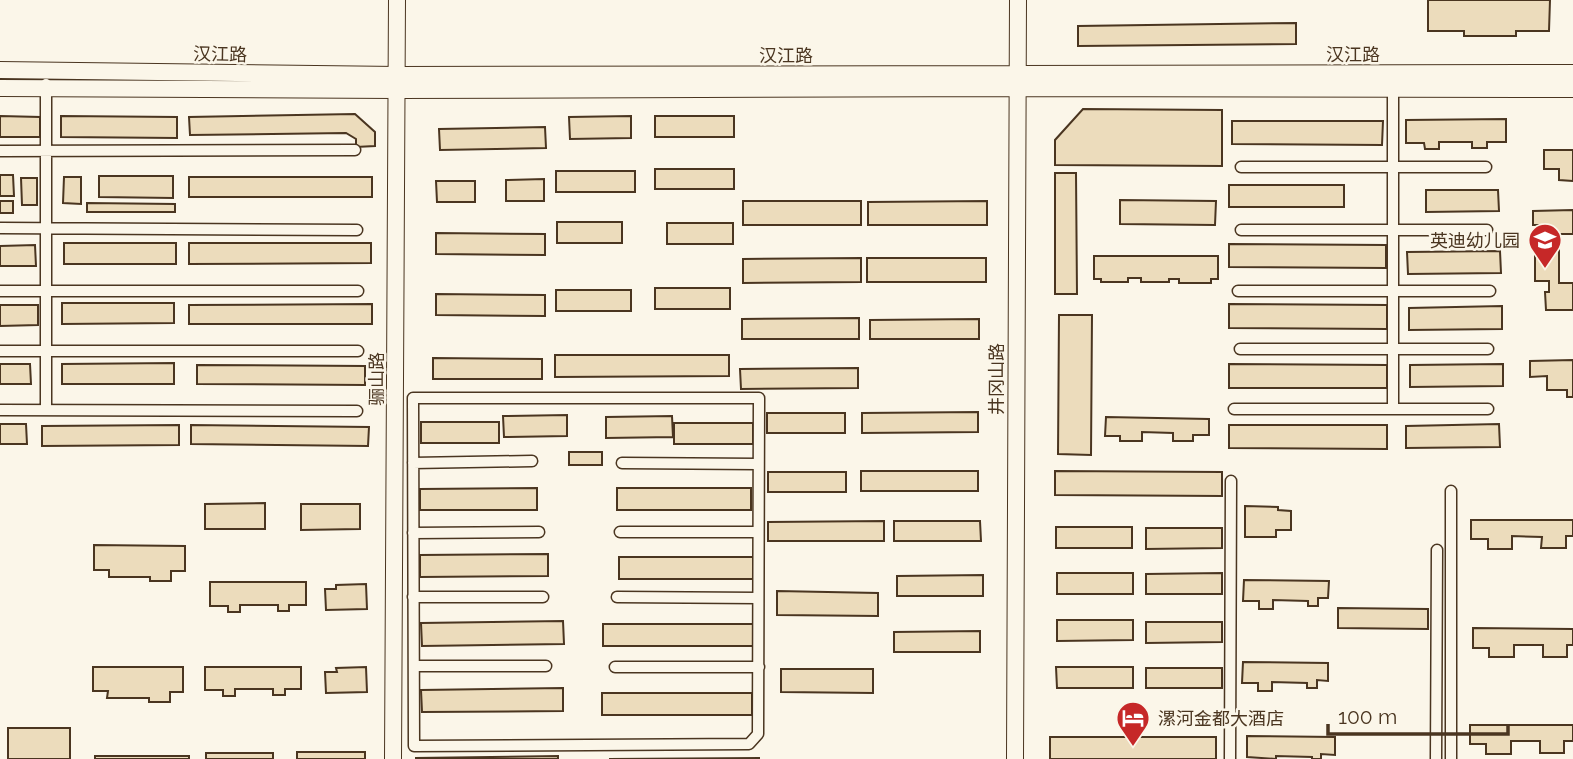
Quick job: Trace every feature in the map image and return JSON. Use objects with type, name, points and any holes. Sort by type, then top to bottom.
[{"type":"street","name":"骊山路","points":[[393,759],[397,0]]},
{"type":"street","name":"井冈山路","points":[[1015,759],[1017,0]]},
{"type":"street","name":"汉江路","points":[[0,70],[396,83]]},
{"type":"street","points":[[46,70],[46,410]]},
{"type":"street","name":"汉江路","points":[[0,88],[1573,73]]},
{"type":"street","name":"汉江路","points":[[1016,80],[1392,90],[1573,89]]},
{"type":"street","points":[[1392,90],[1393,410]]},
{"type":"street","points":[[0,151],[355,150]]},
{"type":"street","points":[[1241,167],[1486,167]]},
{"type":"street","points":[[0,228],[357,230]]},
{"type":"street","points":[[1241,230],[1486,230]]},
{"type":"street","points":[[0,291],[358,291]]},
{"type":"street","points":[[1238,291],[1490,291]]},
{"type":"street","points":[[1240,349],[1488,349]]},
{"type":"street","points":[[0,351],[358,351]]},
{"type":"street","points":[[413,398],[758,398],[758,464],[758,734],[749,744],[414,746],[413,398]]},
{"type":"street","points":[[0,410],[357,411]]},
{"type":"street","points":[[1234,410],[1488,410]]},
{"type":"street","points":[[413,463],[532,461]]},
{"type":"street","points":[[622,463],[758,464]]},
{"type":"street","points":[[1230,759],[1231,481]]},
{"type":"street","points":[[1451,491],[1451,759]]},
{"type":"street","points":[[413,533],[539,532]]},
{"type":"street","points":[[620,532],[758,532]]},
{"type":"street","points":[[1436,759],[1437,550]]},
{"type":"street","points":[[413,597],[543,597]]},
{"type":"street","points":[[617,597],[758,598]]},
{"type":"street","points":[[414,666],[546,666]]},
{"type":"street","points":[[615,667],[759,667]]},
{"type":"street","points":[[580,745],[580,759]]},
{"type":"building","points":[[1428,0],[1550,0],[1549,31],[1516,31],[1516,36],[1464,36],[1464,31],[1428,31]]},
{"type":"building","points":[[1296,23],[1296,44],[1078,46],[1078,26]]},
{"type":"building","points":[[1083,109],[1222,110],[1222,166],[1055,165],[1055,140]]},
{"type":"building","points":[[355,114],[375,132],[375,146],[356,147],[356,139],[346,133],[190,135],[189,117]]},
{"type":"building","points":[[0,116],[40,117],[40,137],[0,137]]},
{"type":"building","points":[[61,116],[177,117],[177,138],[61,137]]},
{"type":"building","points":[[631,116],[631,138],[570,139],[569,117]]},
{"type":"building","points":[[655,116],[734,116],[734,137],[655,137]]},
{"type":"building","points":[[1506,119],[1506,142],[1487,142],[1487,148],[1472,148],[1472,142],[1439,142],[1439,149],[1425,149],[1424,143],[1406,143],[1406,120]]},
{"type":"building","points":[[1232,121],[1383,121],[1382,145],[1232,144]]},
{"type":"building","points":[[545,127],[546,148],[440,150],[439,129]]},
{"type":"building","points":[[1544,150],[1573,150],[1573,181],[1559,180],[1559,169],[1544,169]]},
{"type":"building","points":[[655,169],[734,169],[734,189],[655,189]]},
{"type":"building","points":[[556,171],[635,171],[635,192],[556,192]]},
{"type":"building","points":[[1055,173],[1076,173],[1077,294],[1055,294]]},
{"type":"building","points":[[0,175],[13,175],[14,196],[0,196]]},
{"type":"building","points":[[99,176],[173,176],[173,198],[99,197]]},
{"type":"building","points":[[64,177],[81,177],[81,204],[63,203]]},
{"type":"building","points":[[189,177],[372,177],[372,197],[189,197]]},
{"type":"building","points":[[21,178],[37,178],[37,205],[22,205]]},
{"type":"building","points":[[544,179],[544,201],[506,201],[506,180]]},
{"type":"building","points":[[436,181],[475,181],[475,202],[437,202]]},
{"type":"building","points":[[1229,185],[1344,185],[1344,207],[1229,207]]},
{"type":"building","points":[[1426,190],[1498,190],[1499,211],[1426,212]]},
{"type":"building","points":[[1120,200],[1216,201],[1215,225],[1120,224]]},
{"type":"building","points":[[0,201],[13,201],[13,213],[0,213]]},
{"type":"building","points":[[743,201],[861,201],[861,225],[743,225]]},
{"type":"building","points":[[987,201],[987,225],[868,225],[868,202]]},
{"type":"building","points":[[87,203],[175,204],[175,212],[87,212]]},
{"type":"building","points":[[1573,210],[1573,234],[1559,234],[1559,283],[1573,283],[1573,310],[1546,310],[1545,292],[1549,292],[1549,281],[1535,281],[1535,253],[1546,253],[1546,231],[1539,225],[1533,225],[1533,211]]},
{"type":"building","points":[[557,222],[622,222],[622,243],[557,243]]},
{"type":"building","points":[[667,223],[733,223],[733,244],[667,244]]},
{"type":"building","points":[[436,233],[545,234],[545,255],[436,254]]},
{"type":"building","points":[[64,243],[176,243],[176,264],[64,264]]},
{"type":"building","points":[[189,243],[371,243],[371,263],[189,264]]},
{"type":"building","points":[[1229,244],[1386,245],[1386,268],[1229,267]]},
{"type":"building","points":[[35,245],[36,266],[0,266],[0,246]]},
{"type":"building","points":[[1500,251],[1501,273],[1408,274],[1407,252]]},
{"type":"building","points":[[1094,256],[1218,256],[1218,279],[1211,279],[1211,283],[1179,283],[1179,279],[1169,279],[1169,282],[1141,282],[1141,278],[1128,278],[1128,282],[1101,282],[1101,279],[1094,279]]},
{"type":"building","points":[[861,258],[861,282],[743,283],[743,259]]},
{"type":"building","points":[[867,258],[986,258],[986,282],[867,282]]},
{"type":"building","points":[[655,288],[730,288],[730,309],[655,309]]},
{"type":"building","points":[[556,290],[631,290],[631,311],[556,311]]},
{"type":"building","points":[[436,294],[545,295],[545,316],[436,315]]},
{"type":"building","points":[[62,303],[174,303],[174,323],[62,324]]},
{"type":"building","points":[[372,304],[372,324],[189,324],[189,305]]},
{"type":"building","points":[[1229,304],[1387,305],[1387,329],[1229,328]]},
{"type":"building","points":[[0,305],[38,305],[38,325],[0,326]]},
{"type":"building","points":[[1502,306],[1502,329],[1409,330],[1409,308]]},
{"type":"building","points":[[1059,315],[1092,315],[1091,455],[1058,454]]},
{"type":"building","points":[[859,318],[859,339],[742,339],[742,319]]},
{"type":"building","points":[[979,319],[979,339],[870,339],[870,320]]},
{"type":"building","points":[[555,355],[729,355],[729,376],[555,377]]},
{"type":"building","points":[[433,358],[542,359],[542,379],[433,379]]},
{"type":"building","points":[[1573,360],[1573,397],[1567,397],[1567,390],[1547,390],[1547,376],[1530,377],[1530,361]]},
{"type":"building","points":[[174,363],[174,384],[62,384],[62,364]]},
{"type":"building","points":[[0,364],[30,364],[31,384],[0,384]]},
{"type":"building","points":[[1229,364],[1387,365],[1387,388],[1229,388]]},
{"type":"building","points":[[1503,364],[1503,386],[1410,387],[1410,365]]},
{"type":"building","points":[[197,365],[365,366],[365,385],[197,384]]},
{"type":"building","points":[[858,368],[858,388],[741,389],[740,369]]},
{"type":"building","points":[[978,412],[978,432],[862,433],[862,413]]},
{"type":"building","points":[[767,413],[845,413],[845,433],[767,433]]},
{"type":"building","points":[[567,415],[567,436],[504,437],[503,416]]},
{"type":"building","points":[[672,416],[673,437],[606,438],[606,417]]},
{"type":"building","points":[[1106,417],[1209,419],[1209,435],[1193,435],[1193,441],[1173,441],[1173,433],[1142,432],[1142,441],[1120,441],[1120,436],[1105,436]]},
{"type":"building","points":[[421,422],[499,422],[499,443],[421,443]]},
{"type":"building","points":[[674,423],[753,423],[753,444],[674,444]]},
{"type":"building","points":[[0,424],[26,424],[27,444],[0,444]]},
{"type":"building","points":[[1499,424],[1500,447],[1406,448],[1406,426]]},
{"type":"building","points":[[179,425],[179,445],[42,446],[42,426]]},
{"type":"building","points":[[191,425],[369,427],[368,446],[191,444]]},
{"type":"building","points":[[1229,425],[1387,425],[1387,449],[1229,448]]},
{"type":"building","points":[[569,452],[602,452],[602,465],[569,465]]},
{"type":"building","points":[[861,471],[978,471],[978,491],[861,491]]},
{"type":"building","points":[[1055,471],[1222,472],[1222,496],[1055,495]]},
{"type":"building","points":[[768,472],[846,472],[846,492],[768,492]]},
{"type":"building","points":[[537,488],[537,510],[420,510],[420,489]]},
{"type":"building","points":[[617,488],[751,488],[751,510],[617,510]]},
{"type":"building","points":[[265,503],[265,529],[205,529],[205,504]]},
{"type":"building","points":[[301,504],[360,504],[360,529],[301,530]]},
{"type":"building","points":[[1245,506],[1278,507],[1278,510],[1291,511],[1291,530],[1276,530],[1276,537],[1245,537]]},
{"type":"building","points":[[1471,520],[1573,520],[1573,536],[1566,536],[1566,548],[1541,548],[1542,537],[1512,536],[1512,549],[1488,549],[1488,539],[1471,539]]},
{"type":"building","points":[[884,521],[884,541],[768,541],[768,522]]},
{"type":"building","points":[[894,521],[980,521],[981,541],[894,541]]},
{"type":"building","points":[[1056,527],[1132,527],[1132,548],[1056,548]]},
{"type":"building","points":[[1146,528],[1222,528],[1222,548],[1146,549]]},
{"type":"building","points":[[94,545],[185,546],[185,571],[171,571],[171,581],[150,581],[150,577],[109,577],[109,570],[94,570]]},
{"type":"building","points":[[548,554],[548,576],[420,577],[420,555]]},
{"type":"building","points":[[619,557],[753,557],[753,579],[619,579]]},
{"type":"building","points":[[1057,573],[1133,573],[1133,594],[1057,594]]},
{"type":"building","points":[[1222,573],[1222,594],[1146,594],[1146,574]]},
{"type":"building","points":[[983,575],[983,596],[897,596],[897,576]]},
{"type":"building","points":[[1244,580],[1329,581],[1328,598],[1318,598],[1318,606],[1308,606],[1308,601],[1273,600],[1273,609],[1259,609],[1259,601],[1243,601]]},
{"type":"building","points":[[210,582],[306,582],[306,605],[289,605],[289,611],[278,611],[278,605],[240,605],[240,612],[228,612],[228,606],[210,606]]},
{"type":"building","points":[[366,584],[367,609],[326,610],[325,589],[336,589],[336,585]]},
{"type":"building","points":[[777,591],[878,593],[878,616],[777,615]]},
{"type":"building","points":[[1338,608],[1428,609],[1428,629],[1338,628]]},
{"type":"building","points":[[1057,620],[1133,620],[1133,640],[1057,641]]},
{"type":"building","points":[[563,621],[564,644],[422,646],[421,623]]},
{"type":"building","points":[[1146,622],[1222,622],[1222,642],[1146,643]]},
{"type":"building","points":[[603,624],[753,624],[753,646],[603,646]]},
{"type":"building","points":[[1473,628],[1573,629],[1573,645],[1567,645],[1567,657],[1543,657],[1543,645],[1514,645],[1514,657],[1489,657],[1489,648],[1473,648]]},
{"type":"building","points":[[980,631],[980,652],[894,652],[894,632]]},
{"type":"building","points":[[1243,662],[1328,663],[1328,681],[1317,680],[1317,688],[1307,688],[1307,683],[1272,682],[1272,691],[1258,691],[1258,683],[1242,683]]},
{"type":"building","points":[[93,667],[183,667],[183,692],[170,692],[170,702],[149,702],[149,698],[107,698],[108,691],[93,691]]},
{"type":"building","points":[[205,667],[301,667],[301,689],[285,689],[285,695],[273,695],[273,689],[235,689],[235,696],[223,696],[223,690],[205,690]]},
{"type":"building","points":[[366,667],[367,692],[326,693],[325,672],[337,672],[336,668]]},
{"type":"building","points":[[1056,667],[1133,667],[1133,688],[1057,688]]},
{"type":"building","points":[[1146,668],[1222,668],[1222,688],[1146,688]]},
{"type":"building","points":[[781,669],[873,669],[873,693],[781,692]]},
{"type":"building","points":[[563,688],[563,711],[422,712],[421,690]]},
{"type":"building","points":[[602,693],[752,693],[752,715],[602,715]]},
{"type":"building","points":[[1470,725],[1573,725],[1573,741],[1564,741],[1564,753],[1540,753],[1540,741],[1511,741],[1511,754],[1486,754],[1486,744],[1470,744]]},
{"type":"building","points":[[8,728],[70,728],[70,759],[8,759]]},
{"type":"building","points":[[1247,736],[1335,737],[1335,755],[1321,754],[1321,759],[1247,757]]},
{"type":"building","name":"漯河金都大酒店","points":[[1050,737],[1216,737],[1216,759],[1050,759]]},
{"type":"building","points":[[297,752],[365,752],[365,759],[297,759]]},
{"type":"building","points":[[206,753],[273,753],[273,759],[206,759]]},
{"type":"building","points":[[95,756],[189,756],[189,759],[95,759]]},
{"type":"building","points":[[558,756],[558,759],[416,759],[416,758]]},
{"type":"building","points":[[759,758],[759,759],[609,759]]},
{"type":"place","name":"英迪幼儿园","points":[[1545,270]]},
{"type":"place","name":"漯河金都大酒店","points":[[1133,748]]}]
